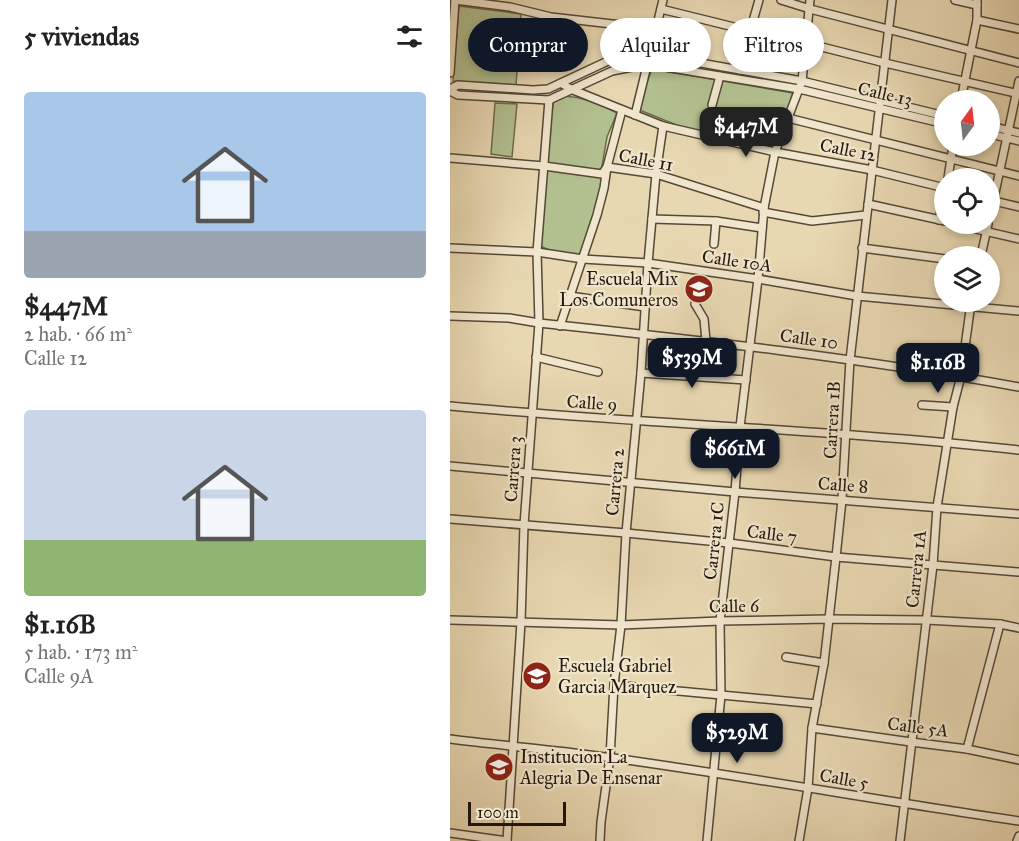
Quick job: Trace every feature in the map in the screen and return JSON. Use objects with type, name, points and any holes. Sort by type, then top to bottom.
[{"type":"street","points":[[450,73],[452,12],[455,0],[600,22]]},
{"type":"street","points":[[659,18],[663,0]]},
{"type":"street","points":[[754,18],[759,0]]},
{"type":"street","points":[[781,0],[1019,63]]},
{"type":"street","name":"Carrera 1C","points":[[809,18],[810,0]]},
{"type":"street","name":"Carrera 1B","points":[[799,841],[808,788],[812,728],[824,663],[836,557],[842,500],[850,360],[892,0]]},
{"type":"street","points":[[955,0],[977,2],[977,21],[963,90]]},
{"type":"street","points":[[661,9],[723,24]]},
{"type":"street","points":[[977,21],[1019,29]]},
{"type":"street","points":[[824,48],[1018,94]]},
{"type":"street","name":"Calle 13","points":[[561,84],[600,65]]},
{"type":"street","name":"Calle 13","points":[[573,90],[610,72]]},
{"type":"street","points":[[635,114],[645,72]]},
{"type":"street","name":"Calle 13","points":[[696,72],[799,89],[934,122]]},
{"type":"street","name":"Calle 13","points":[[750,72],[802,81],[934,113]]},
{"type":"street","name":"Carrera 1C","points":[[707,841],[721,695],[720,621],[758,279],[763,210],[775,152],[802,81],[803,72]]},
{"type":"street","points":[[712,105],[720,76]]},
{"type":"street","points":[[1000,168],[1018,94],[1019,81]]},
{"type":"street","points":[[561,84],[548,89],[533,90],[458,85],[450,90],[458,95],[549,100],[573,90]]},
{"type":"street","name":"Calle 12","points":[[561,84],[663,126],[934,185]]},
{"type":"street","name":"Carrera 3","points":[[507,841],[521,622],[527,473],[538,324],[537,252],[549,100]]},
{"type":"street","points":[[560,326],[600,206],[622,110]]},
{"type":"street","points":[[788,118],[987,168]]},
{"type":"street","name":"Carrera 2","points":[[600,841],[610,758],[648,263],[663,126]]},
{"type":"street","points":[[1000,130],[1019,141]]},
{"type":"street","points":[[1000,134],[1019,133]]},
{"type":"street","points":[[950,168],[951,156]]},
{"type":"street","name":"Calle 11","points":[[450,158],[544,166],[602,174],[607,168],[656,174],[763,210],[812,221],[866,215]]},
{"type":"street","points":[[1000,171],[1019,176]]},
{"type":"street","points":[[1000,202],[1019,207]]},
{"type":"street","points":[[868,204],[934,219]]},
{"type":"street","points":[[652,219],[716,221],[762,228]]},
{"type":"street","points":[[714,244],[716,221]]},
{"type":"street","points":[[1000,232],[1019,239]]},
{"type":"street","name":"Calle 10A","points":[[450,248],[537,252],[583,259],[648,263],[857,296],[934,301]]},
{"type":"street","points":[[862,248],[934,257]]},
{"type":"street","points":[[570,296],[645,307]]},
{"type":"street","points":[[695,304],[704,319],[706,341]]},
{"type":"street","name":"Calle 10A","points":[[1000,307],[1019,310]]},
{"type":"street","name":"Carrera 1A","points":[[900,841],[933,565],[937,507],[952,407],[961,376],[970,312]]},
{"type":"street","name":"Calle 10","points":[[450,316],[509,318],[538,324],[750,346],[961,376],[1019,387]]},
{"type":"street","points":[[536,357],[598,372]]},
{"type":"street","points":[[641,373],[746,380]]},
{"type":"street","points":[[922,405],[952,407]]},
{"type":"street","name":"Calle 9","points":[[450,406],[636,422],[846,434],[1019,450]]},
{"type":"street","name":"Calle 8","points":[[450,466],[735,492],[1019,514]]},
{"type":"street","name":"Calle 7","points":[[450,519],[626,533],[836,557],[1019,572]]},
{"type":"street","name":"Calle 6","points":[[450,620],[621,625],[829,619],[926,620],[1019,627]]},
{"type":"street","points":[[967,748],[1000,624]]},
{"type":"street","points":[[786,657],[824,663]]},
{"type":"street","points":[[614,685],[817,704]]},
{"type":"street","name":"Calle 5A","points":[[812,728],[967,748],[1019,760]]},
{"type":"street","name":"Calle 5","points":[[450,739],[610,758],[1019,821]]},
{"type":"street","points":[[450,833],[507,841]]},
{"type":"street","points":[[1017,841],[1019,836]]},
{"type":"green space","points":[[459,6],[521,14],[521,18],[468,18],[468,72],[517,72],[516,85],[453,81]]},
{"type":"green space","points":[[651,72],[670,72],[793,93],[776,145],[684,128],[637,109]]},
{"type":"green space","points":[[564,96],[591,102],[617,113],[607,137],[601,172],[547,163],[548,129],[554,100]]},
{"type":"green space","points":[[495,103],[517,104],[512,157],[491,154]]},
{"type":"green space","points":[[546,168],[603,175],[596,213],[582,258],[540,246]]},
{"type":"place","name":"Escuela Mix Los Comuneros","points":[[699,289]]},
{"type":"place","name":"Escuela Gabriel Garcia Marquez","points":[[537,676]]},
{"type":"place","name":"Institucion La Alegria De Ensenar","points":[[499,767]]}]
